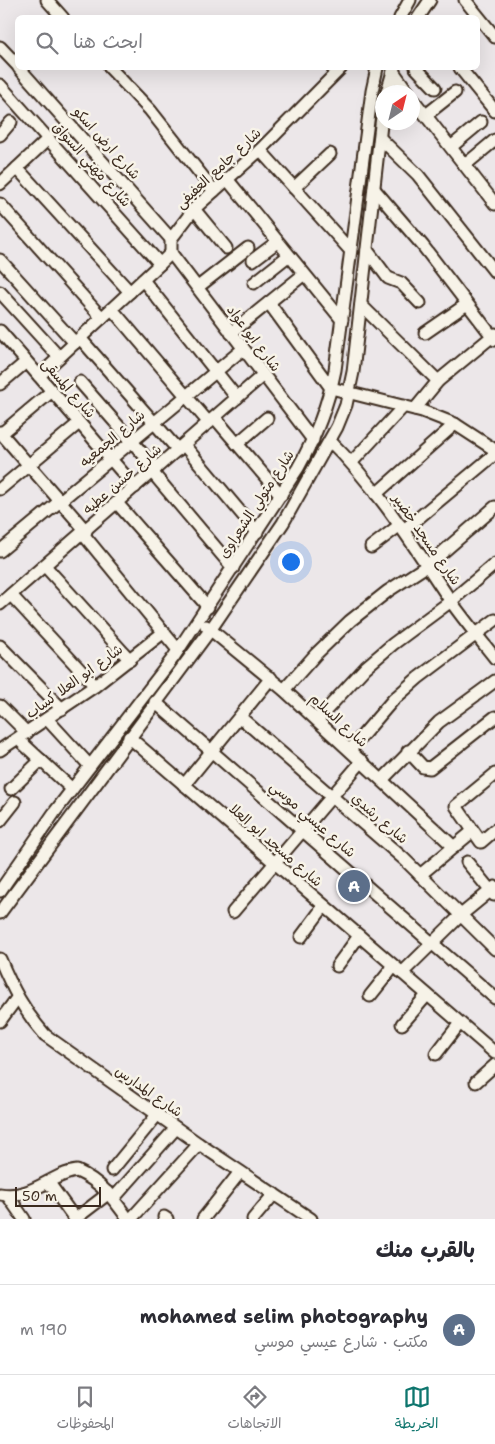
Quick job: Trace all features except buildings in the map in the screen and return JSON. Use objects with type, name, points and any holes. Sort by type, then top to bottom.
[{"type":"street","points":[[47,0],[60,15]]},
{"type":"street","points":[[402,15],[410,0]]},
{"type":"street","points":[[420,15],[430,0]]},
{"type":"street","points":[[465,0],[477,15]]},
{"type":"street","points":[[480,19],[495,38]]},
{"type":"street","name":"شارع ارض اسكو","points":[[0,47],[15,64]]},
{"type":"street","name":"شارع ارض اسكو","points":[[21,70],[171,239]]},
{"type":"street","points":[[112,70],[150,110],[214,191]]},
{"type":"street","name":"شارع جامع العفيفى","points":[[171,239],[194,209],[260,150],[339,70]]},
{"type":"street","name":"شارع متولي الشعراوى","points":[[0,891],[72,789],[199,620],[257,532],[313,440],[332,388],[377,70]]},
{"type":"street","points":[[389,85],[393,70]]},
{"type":"street","points":[[394,70],[403,85]]},
{"type":"street","points":[[418,70],[435,88]]},
{"type":"street","points":[[462,70],[495,111]]},
{"type":"street","name":"شارع مهني السواق","points":[[0,85],[160,264]]},
{"type":"street","points":[[426,115],[455,92]]},
{"type":"street","points":[[420,108],[494,199]]},
{"type":"street","points":[[0,135],[12,122]]},
{"type":"street","points":[[451,147],[481,122]]},
{"type":"street","points":[[0,912],[210,629],[290,512],[330,441],[350,393],[381,130]]},
{"type":"street","points":[[2,177],[17,168],[49,138]]},
{"type":"street","points":[[380,138],[418,175],[495,272]]},
{"type":"street","points":[[465,165],[495,140]]},
{"type":"street","points":[[260,150],[350,250]]},
{"type":"street","points":[[294,188],[330,154]]},
{"type":"street","points":[[17,168],[130,292]]},
{"type":"street","points":[[227,179],[303,275],[342,320]]},
{"type":"street","points":[[352,462],[438,381],[494,337],[423,246],[374,189]]},
{"type":"street","points":[[0,204],[102,318]]},
{"type":"street","points":[[194,209],[226,248]]},
{"type":"street","points":[[39,376],[171,253],[171,239]]},
{"type":"street","points":[[253,260],[277,242]]},
{"type":"street","points":[[198,287],[248,248]]},
{"type":"street","points":[[367,250],[388,278],[401,282],[420,303]]},
{"type":"street","name":"شارع ابو عواد","points":[[171,253],[313,440]]},
{"type":"street","points":[[254,283],[288,256]]},
{"type":"street","points":[[0,260],[78,340],[154,423],[181,447],[257,532]]},
{"type":"street","points":[[231,333],[303,275]]},
{"type":"street","points":[[143,280],[237,398]]},
{"type":"street","points":[[0,292],[59,357]]},
{"type":"street","points":[[269,303],[332,388],[409,408],[455,424],[495,452],[402,527],[371,547]]},
{"type":"street","points":[[426,333],[467,304]]},
{"type":"street","points":[[361,305],[438,381]]},
{"type":"street","points":[[112,309],[186,396],[237,444],[281,494]]},
{"type":"street","name":"شارع المسقى","points":[[0,331],[135,487]]},
{"type":"street","name":"شارع الجمعيه","points":[[0,551],[243,349]]},
{"type":"street","points":[[0,384],[26,362]]},
{"type":"street","name":"شارع حسن عطيه","points":[[0,604],[84,533],[263,375]]},
{"type":"street","points":[[80,382],[132,441],[233,568]]},
{"type":"street","points":[[52,392],[1,433],[60,501],[178,650]]},
{"type":"street","points":[[237,444],[267,418]]},
{"type":"street","points":[[0,489],[79,423]]},
{"type":"street","points":[[376,494],[455,424]]},
{"type":"street","name":"شارع مسجد خضير","points":[[330,441],[352,462],[402,527],[451,601],[495,658]]},
{"type":"street","points":[[117,503],[208,607]]},
{"type":"street","points":[[284,690],[316,654],[350,621],[388,591],[428,565],[495,507]]},
{"type":"street","points":[[318,720],[341,693],[386,650],[451,601],[495,564]]},
{"type":"street","points":[[45,566],[130,660]]},
{"type":"street","points":[[11,595],[96,686]]},
{"type":"street","name":"شارع السلام","points":[[199,620],[271,678],[454,847]]},
{"type":"street","points":[[350,750],[394,700],[418,678],[478,635],[495,620]]},
{"type":"street","name":"شارع ابو العلا كساب","points":[[0,750],[96,686],[164,632]]},
{"type":"street","points":[[0,646],[62,709]]},
{"type":"street","points":[[184,785],[271,678]]},
{"type":"street","points":[[382,780],[408,751],[439,722],[495,681]]},
{"type":"street","name":"شارع عيسي موسي","points":[[155,702],[495,998]]},
{"type":"street","points":[[0,706],[41,760],[72,789]]},
{"type":"street","name":"شارع رشدي","points":[[240,717],[420,875],[495,949]]},
{"type":"street","points":[[408,751],[423,767],[430,768],[495,717]]},
{"type":"street","points":[[47,719],[90,766]]},
{"type":"street","name":"شارع مسجد ابو العلا","points":[[129,737],[495,1053]]},
{"type":"street","points":[[11,789],[41,760]]},
{"type":"street","points":[[233,912],[362,761]]},
{"type":"street","points":[[495,774],[456,806],[481,842],[495,830]]},
{"type":"street","points":[[0,821],[15,802]]},
{"type":"street","points":[[420,875],[473,831]]},
{"type":"street","points":[[370,996],[461,915],[493,891],[467,862]]},
{"type":"street","points":[[301,937],[324,906]]},
{"type":"street","points":[[337,966],[359,936]]},
{"type":"street","name":"شارع المدارس","points":[[0,958],[17,998],[29,1017],[45,1035],[157,1115],[311,1219]]},
{"type":"street","points":[[402,1024],[427,995]]},
{"type":"street","points":[[0,1021],[4,1006],[17,998]]},
{"type":"street","points":[[436,1054],[460,1023]]},
{"type":"street","points":[[476,1082],[495,1065]]},
{"type":"street","points":[[112,1170],[157,1115]]},
{"type":"street","points":[[49,1183],[75,1219],[111,1196],[176,1128]]},
{"type":"street","points":[[4,1195],[25,1192],[77,1171],[98,1184],[130,1219],[199,1144]]},
{"type":"street","points":[[203,1219],[240,1172]]},
{"type":"street","points":[[253,1219],[274,1194]]},
{"type":"street","points":[[4,1195],[24,1219]]},
{"type":"place","name":"mohamed selim photography","points":[[354,886]]}]
